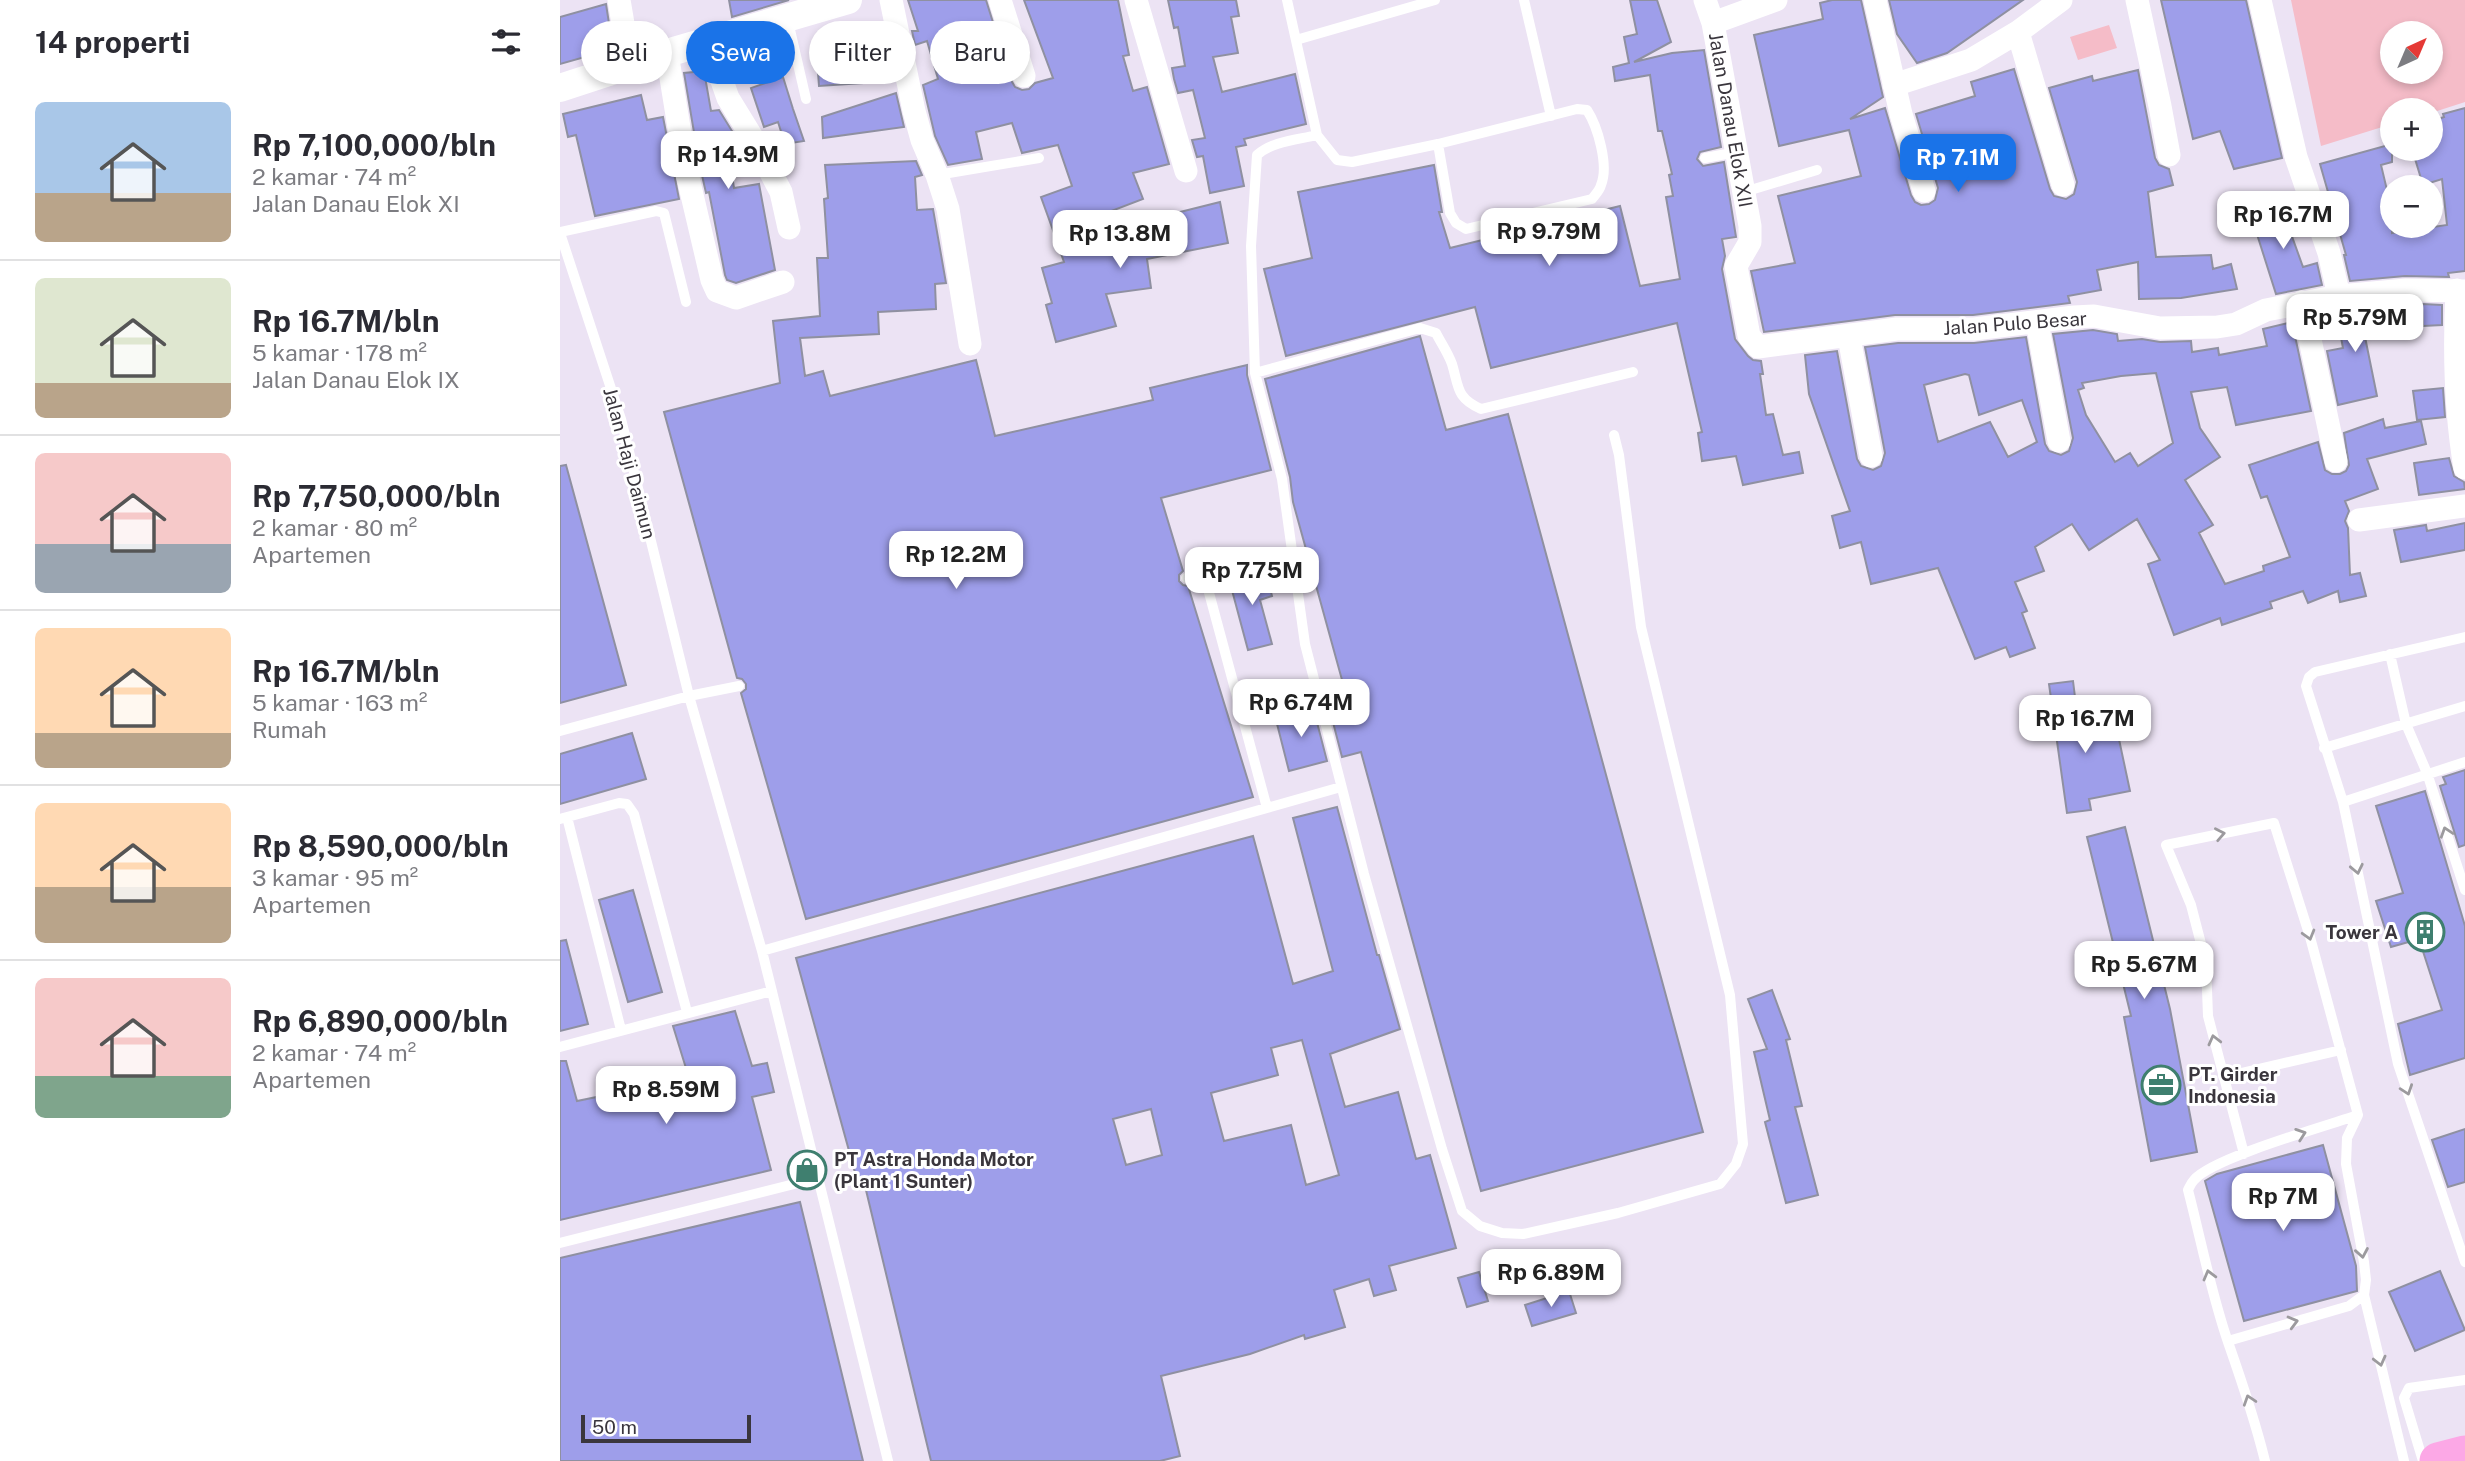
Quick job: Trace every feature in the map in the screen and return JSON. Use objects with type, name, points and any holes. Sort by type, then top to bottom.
[{"type":"highway","points":[[2438,1461],[2465,1454]]},
{"type":"street","points":[[619,0],[623,21]]},
{"type":"street","points":[[777,21],[848,0]]},
{"type":"street","points":[[891,0],[914,111],[922,140],[937,175],[954,239],[970,344]]},
{"type":"street","points":[[1000,0],[1007,21]]},
{"type":"street","points":[[1136,0],[1185,172]]},
{"type":"street","name":"Jalan Danau Elok XII","points":[[1705,0],[1713,23],[1737,152],[1750,226],[1750,242]]},
{"type":"street","points":[[1713,23],[1776,0]]},
{"type":"street","points":[[1875,0],[1894,85],[1924,191]]},
{"type":"street","points":[[1894,85],[1963,63],[2018,32],[2061,0]]},
{"type":"street","points":[[2137,0],[2169,155]]},
{"type":"street","points":[[2260,0],[2296,157],[2329,253],[2339,296]]},
{"type":"street","points":[[2018,32],[2063,185]]},
{"type":"street","points":[[560,88],[581,81]]},
{"type":"street","points":[[672,84],[685,165],[716,291],[736,298],[783,282]]},
{"type":"street","points":[[723,84],[728,98],[781,192],[789,228]]},
{"type":"street","name":"Jalan Pulo Besar","points":[[1750,242],[1736,267],[1752,342],[1758,347],[1897,329],[1974,329],[2094,316],[2160,328],[2217,327],[2236,324],[2266,310],[2339,296],[2406,290],[2461,291]]},
{"type":"street","points":[[2461,291],[2454,339],[2464,453]]},
{"type":"street","points":[[2302,302],[2336,461]]},
{"type":"street","points":[[2037,322],[2059,442]]},
{"type":"street","points":[[1849,337],[1871,456]]},
{"type":"street","points":[[2359,520],[2465,506]]},
{"type":"lane","points":[[1287,0],[1317,135],[1337,160],[1344,162],[1438,144],[1577,109],[1587,110],[1595,122],[1605,170],[1601,187],[1592,199],[1465,229],[1456,223],[1450,213],[1438,144]]},
{"type":"lane","points":[[1296,40],[1435,0]]},
{"type":"lane","points":[[1524,0],[1551,116]]},
{"type":"lane","points":[[787,18],[806,99]]},
{"type":"lane","points":[[1317,135],[1277,143],[1257,155],[1251,246],[1255,373],[1282,479],[1305,644],[1391,972],[1462,1211],[1480,1226],[1502,1233],[1523,1234],[1618,1213],[1720,1184],[1736,1164],[1743,1144],[1730,995],[1641,627],[1619,454],[1614,435]]},
{"type":"lane","points":[[1705,158],[1737,152]]},
{"type":"lane","points":[[937,175],[1039,158]]},
{"type":"lane","points":[[1744,192],[1817,170]]},
{"type":"lane","points":[[560,232],[656,211],[664,213],[686,302]]},
{"type":"lane","name":"Jalan Haji Daimun","points":[[560,232],[621,419],[689,696],[762,951],[888,1461]]},
{"type":"lane","points":[[1255,373],[1420,328],[1436,332],[1451,361],[1460,394],[1469,404],[1481,410],[1633,372]]},
{"type":"lane","points":[[1186,579],[1291,552]]},
{"type":"lane","points":[[1201,574],[1208,589],[1267,808]]},
{"type":"lane","points":[[2465,637],[2315,672],[2309,677],[2306,686],[2343,802],[2398,1064],[2465,1262]]},
{"type":"lane","points":[[2390,654],[2406,724],[2427,773],[2465,890]]},
{"type":"lane","points":[[560,731],[689,696],[739,686]]},
{"type":"lane","points":[[2324,748],[2465,706]]},
{"type":"lane","points":[[2343,802],[2465,762]]},
{"type":"lane","points":[[762,951],[1341,787]]},
{"type":"lane","points":[[621,1030],[564,818],[620,803],[627,804],[634,814],[687,1012]]},
{"type":"lane","points":[[2244,1154],[2208,1016],[2206,963],[2191,905],[2166,848],[2168,844],[2274,824],[2309,937],[2358,1115],[2347,1138],[2346,1164],[2364,1262],[2364,1295],[2404,1461]]},
{"type":"lane","points":[[560,1047],[772,991]]},
{"type":"lane","points":[[2224,1077],[2341,1050]]},
{"type":"lane","points":[[2265,1461],[2253,1412],[2228,1341],[2188,1190],[2194,1179],[2203,1173],[2244,1154],[2358,1115]]},
{"type":"lane","points":[[560,1242],[818,1178]]},
{"type":"lane","points":[[2228,1341],[2349,1306],[2364,1295]]},
{"type":"lane","points":[[2423,1461],[2404,1398],[2405,1392],[2409,1388],[2465,1380]]},
{"type":"shaded area","points":[[2291,0],[2465,0],[2465,102],[2443,109],[2443,98],[2380,98],[2380,128],[2321,146]]},
{"type":"shaded area","points":[[2109,25],[2117,48],[2078,60],[2070,37]]},
{"type":"building","points":[[729,0],[789,0],[732,17]]},
{"type":"building","points":[[908,0],[986,0],[993,21],[930,21],[930,51],[927,41],[916,45],[918,31]]},
{"type":"building","points":[[1024,0],[1118,0],[1129,55],[1123,56],[1133,91],[1147,87],[1169,164],[1133,173],[1143,199],[1054,233],[1041,197],[1072,186],[1058,145],[1022,153],[1012,123],[976,132],[982,159],[948,165],[935,136],[923,85],[930,82],[1013,84],[1022,90],[1029,89],[1035,83],[1053,78]]},
{"type":"building","points":[[1168,0],[1236,0],[1239,16],[1231,17],[1238,53],[1213,57],[1222,92],[1295,74],[1306,124],[1244,139],[1246,145],[1236,147],[1244,186],[1210,193],[1203,156],[1197,157],[1192,140],[1205,138],[1193,90],[1178,93],[1174,79],[1172,68],[1185,66],[1178,27],[1174,28]]},
{"type":"building","points":[[1630,0],[1657,0],[1671,42],[1634,62],[1672,53],[1704,50],[1721,147],[1700,152],[1697,159],[1703,166],[1724,162],[1736,237],[1722,239],[1725,256],[1722,269],[1735,339],[1748,356],[1761,361],[1763,374],[1760,374],[1766,415],[1773,414],[1783,455],[1799,452],[1803,473],[1743,485],[1736,456],[1702,461],[1698,433],[1702,432],[1677,323],[1491,368],[1475,307],[1286,356],[1264,269],[1312,258],[1298,192],[1434,165],[1442,212],[1439,212],[1450,248],[1620,206],[1640,286],[1680,279],[1666,197],[1673,196],[1669,175],[1672,174],[1662,131],[1658,131],[1650,75],[1615,81],[1613,67],[1629,63],[1624,37],[1637,34]]},
{"type":"building","points":[[1832,0],[1861,0],[1883,97],[1850,119],[1885,108],[1911,195],[1915,202],[1921,205],[1935,200],[1938,188],[1916,114],[1975,96],[1971,82],[2014,69],[2050,189],[2054,196],[2066,199],[2074,194],[2077,182],[2049,88],[2092,76],[2093,81],[2138,70],[2155,158],[2159,165],[2169,169],[2173,185],[2148,192],[2156,257],[2211,255],[2213,269],[2231,264],[2237,289],[2181,298],[2139,299],[2138,262],[2097,270],[2101,290],[2068,296],[2070,303],[1973,315],[1895,315],[1764,332],[1751,271],[1795,263],[1778,196],[1861,176],[1849,130],[1779,146],[1754,35],[1823,19],[1820,3]]},
{"type":"building","points":[[1889,0],[2023,0],[1947,53],[1917,63],[1897,34]]},
{"type":"building","points":[[2161,0],[2246,0],[2282,158],[2234,169],[2220,131],[2193,139]]},
{"type":"building","points":[[606,4],[609,21],[581,21],[581,58],[560,64],[560,17]]},
{"type":"building","points":[[684,73],[686,84],[706,84],[711,111],[719,110],[732,131],[735,150],[728,151],[734,188],[759,184],[775,270],[736,283],[727,280],[709,192],[706,193],[699,162]]},
{"type":"building","points":[[763,84],[785,84],[804,141],[785,144],[778,122],[764,127],[751,88]]},
{"type":"building","points":[[896,93],[904,127],[823,138],[822,117]]},
{"type":"building","points":[[641,95],[647,120],[663,117],[679,199],[595,216],[576,135],[568,137],[563,114]]},
{"type":"building","points":[[2465,108],[2465,271],[2448,273],[2449,277],[2405,276],[2350,281],[2346,255],[2320,164],[2380,147],[2380,161],[2392,162],[2381,165],[2383,175],[2380,175],[2380,238],[2443,238],[2443,226],[2447,225],[2443,175],[2420,175],[2416,161],[2443,161],[2443,114]]},
{"type":"building","points":[[916,161],[922,175],[915,177],[917,210],[933,209],[946,283],[935,284],[936,309],[878,312],[879,334],[800,338],[805,376],[823,371],[830,396],[976,360],[995,436],[1153,400],[1150,388],[1247,365],[1247,375],[1271,470],[1161,498],[1183,571],[1179,575],[1179,581],[1188,586],[1253,797],[806,919],[741,693],[746,689],[746,684],[737,678],[664,412],[780,383],[773,321],[820,316],[817,258],[828,258],[825,165]]},
{"type":"building","points":[[2277,195],[2303,267],[2317,263],[2322,285],[2276,294],[2255,228],[2265,225],[2259,199]]},
{"type":"building","points":[[1220,202],[1228,243],[1147,259],[1151,288],[1106,294],[1116,326],[1056,342],[1046,305],[1052,303],[1042,268],[1064,262],[1059,248],[1172,232],[1168,215]]},
{"type":"building","points":[[2422,304],[2442,305],[2442,325],[2423,326]]},
{"type":"building","points":[[2380,306],[2385,334],[2365,337],[2377,396],[2338,405],[2327,351],[2343,348],[2336,311]]},
{"type":"building","points":[[2292,322],[2311,411],[2236,425],[2227,387],[2191,392],[2200,428],[2220,457],[2185,480],[2213,525],[2199,533],[2225,584],[2264,571],[2263,566],[2290,557],[2267,496],[2261,498],[2249,465],[2318,442],[2325,470],[2340,474],[2346,471],[2349,465],[2344,433],[2383,419],[2385,428],[2421,421],[2426,444],[2367,459],[2378,489],[2345,501],[2349,511],[2345,521],[2348,528],[2350,575],[2360,573],[2366,596],[2340,602],[2338,591],[2308,603],[2303,591],[2270,602],[2272,608],[2222,625],[2220,618],[2174,635],[2148,564],[2160,560],[2137,519],[2089,550],[2072,524],[2035,547],[2044,571],[2015,582],[2027,611],[2022,613],[2035,648],[2010,657],[2006,647],[1975,659],[1938,568],[1871,584],[1861,542],[1840,548],[1832,516],[1850,511],[1809,394],[1805,355],[1837,351],[1857,459],[1861,466],[1873,470],[1881,466],[1885,453],[1865,347],[1898,343],[1974,343],[2026,337],[2045,444],[2049,451],[2061,455],[2069,451],[2073,438],[2053,334],[2093,330],[2117,334],[2118,341],[2191,341],[2192,352],[2218,348],[2219,355],[2267,346],[2263,329]],"holes":[[[2156,373],[2173,443],[2138,466],[2130,453],[2115,462],[2086,415],[2078,390],[2084,388],[2082,383]],[[1969,375],[1979,415],[2022,400],[2037,442],[2008,457],[1990,422],[1938,442],[1924,385]]]},
{"type":"building","points":[[1420,336],[1446,430],[1508,414],[1703,1132],[1481,1191],[1361,752],[1342,757],[1328,703],[1347,698],[1293,502],[1290,477],[1265,379]]},
{"type":"building","points":[[2443,388],[2445,417],[2417,420],[2413,391]]},
{"type":"building","points":[[2449,458],[2454,476],[2464,482],[2465,489],[2419,495],[2414,463]]},
{"type":"building","points":[[566,465],[626,685],[560,703],[560,466]]},
{"type":"building","points":[[2465,523],[2465,550],[2401,562],[2394,530],[2426,525],[2427,531]]},
{"type":"building","points":[[1265,569],[1272,596],[1260,600],[1272,644],[1248,650],[1229,579]]},
{"type":"building","points":[[2073,681],[2080,737],[2117,730],[2130,791],[2089,799],[2091,810],[2067,813],[2049,684]]},
{"type":"building","points":[[1313,707],[1327,761],[1289,771],[1275,716]]},
{"type":"building","points":[[632,733],[646,779],[560,804],[560,754]]},
{"type":"building","points":[[2465,770],[2465,845],[2459,847],[2440,786],[2446,784],[2443,777]]},
{"type":"building","name":"Tower A","points":[[2425,791],[2465,926],[2465,1058],[2410,1075],[2398,1024],[2442,1010],[2419,939],[2391,947],[2376,901],[2403,893],[2376,806]]},
{"type":"building","points":[[1337,807],[1400,1029],[1330,1054],[1345,1107],[1398,1092],[1416,1159],[1430,1155],[1456,1248],[1389,1266],[1396,1290],[1374,1296],[1369,1279],[1334,1290],[1345,1327],[1305,1339],[1304,1335],[1250,1354],[1161,1376],[1180,1456],[1160,1461],[931,1461],[865,1186],[859,1187],[796,958],[1253,836],[1293,984],[1333,971],[1293,818]],"holes":[[[1302,1040],[1339,1175],[1306,1185],[1291,1125],[1224,1141],[1211,1093],[1278,1075],[1271,1048]],[[1151,1109],[1162,1155],[1126,1165],[1113,1119]]]},
{"type":"building","points":[[2125,827],[2170,1009],[2197,1152],[2151,1161],[2124,1017],[2131,1016],[2087,837]]},
{"type":"building","points":[[633,890],[662,992],[628,1002],[599,900]]},
{"type":"building","points":[[566,940],[588,1024],[560,1031],[560,941]]},
{"type":"building","points":[[1772,990],[1790,1039],[1786,1040],[1802,1106],[1795,1107],[1818,1195],[1786,1203],[1765,1122],[1770,1120],[1754,1052],[1767,1049],[1748,999]]},
{"type":"building","points":[[735,1011],[752,1066],[767,1063],[774,1092],[752,1097],[771,1170],[560,1220],[560,1061],[566,1061],[577,1101],[689,1078],[673,1026]]},
{"type":"building","points":[[2465,1129],[2465,1182],[2448,1187],[2432,1140]]},
{"type":"building","points":[[2323,1145],[2356,1266],[2357,1291],[2244,1321],[2205,1181],[2217,1174]]},
{"type":"building","points":[[800,1202],[863,1461],[560,1461],[560,1258]]},
{"type":"building","points":[[2440,1271],[2465,1330],[2415,1351],[2389,1292]]},
{"type":"building","points":[[1479,1272],[1488,1301],[1467,1307],[1458,1278]]},
{"type":"building","points":[[1569,1291],[1576,1313],[1532,1326],[1525,1305]]},
{"type":"place","name":"Tower A","points":[[2425,932]]},
{"type":"place","name":"PT. Girder Indonesia","points":[[2161,1085]]},
{"type":"place","name":"PT Astra Honda Motor (Plant 1 Sunter)","points":[[807,1170]]}]
